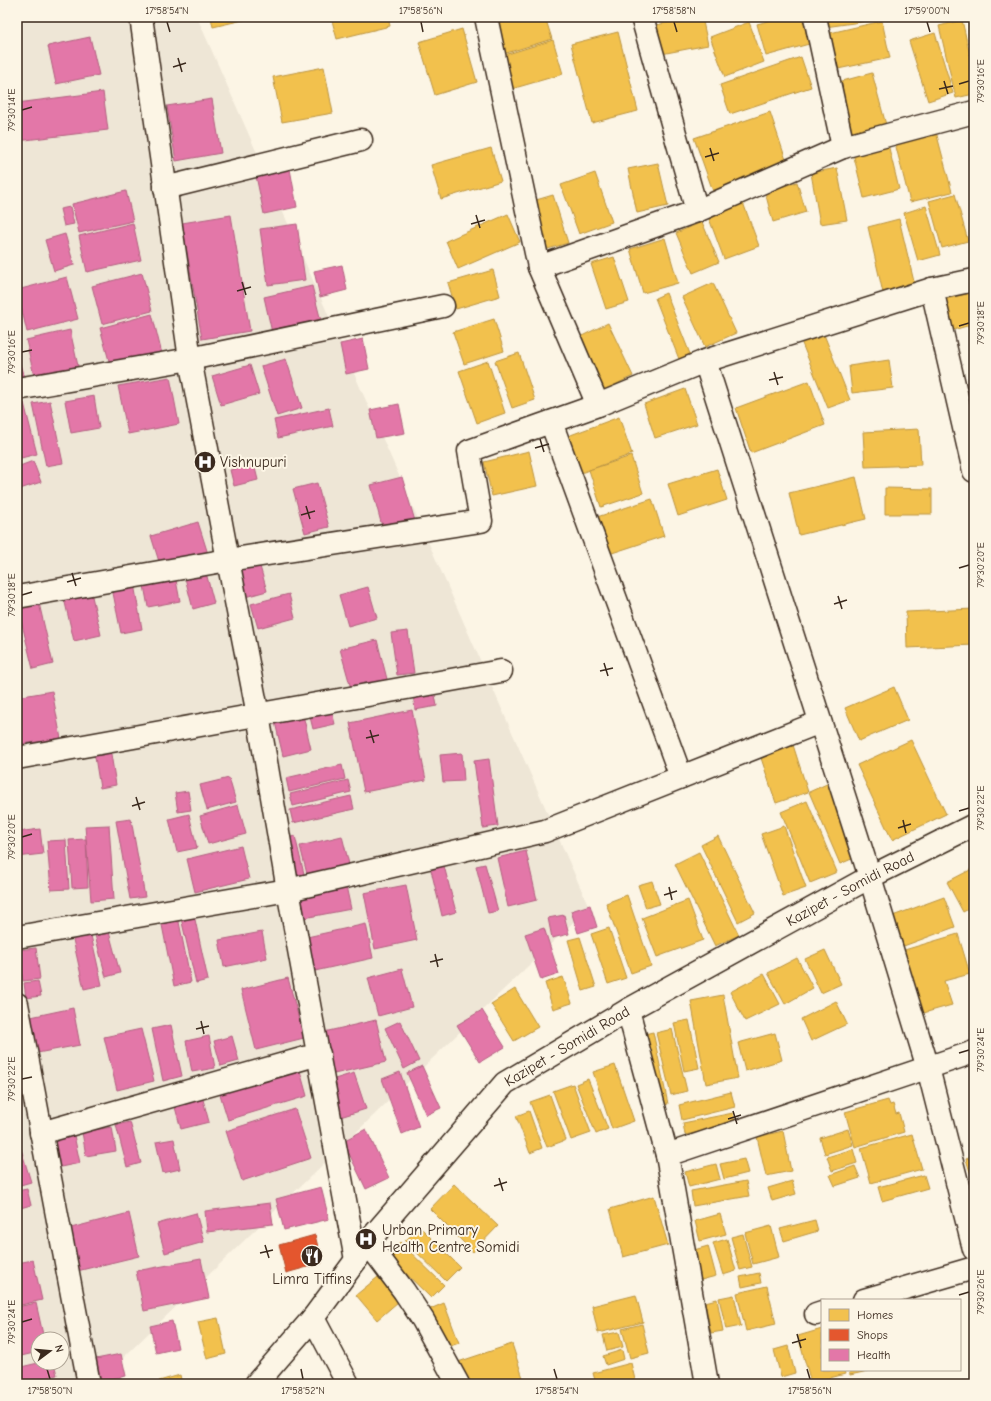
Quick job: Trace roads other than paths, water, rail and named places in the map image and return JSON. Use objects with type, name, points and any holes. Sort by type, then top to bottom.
[{"type":"street","points":[[141,17],[190,359],[258,714],[288,890],[319,1054],[362,1252],[404,1292],[423,1320],[458,1384]]},
{"type":"street","points":[[486,17],[539,267],[598,405]]},
{"type":"street","points":[[642,17],[697,211]]},
{"type":"street","points":[[815,17],[843,147]]},
{"type":"street","points":[[539,267],[697,211],[843,147],[974,112]]},
{"type":"street","points":[[165,188],[361,140]]},
{"type":"street","points":[[17,597],[228,560],[481,522],[469,451],[598,405],[705,361],[932,289],[974,280]]},
{"type":"street","points":[[932,289],[974,471]]},
{"type":"street","points":[[17,389],[190,359],[443,306]]},
{"type":"street","points":[[705,361],[870,877],[928,1068],[974,1249]]},
{"type":"street","points":[[551,422],[681,777]]},
{"type":"street","points":[[17,758],[501,671]]},
{"type":"street","points":[[17,937],[288,890],[545,831],[820,722]]},
{"type":"street","name":"Kazipet - Somidi Road","points":[[256,1384],[313,1318],[373,1236],[505,1082],[628,1010],[870,877],[974,825]]},
{"type":"street","points":[[17,1004],[89,1384]]},
{"type":"street","points":[[628,1010],[667,1155],[707,1384]]},
{"type":"street","points":[[667,1155],[974,1052]]},
{"type":"street","points":[[41,1134],[319,1054]]},
{"type":"street","points":[[867,1299],[974,1268]]},
{"type":"street","points":[[313,1318],[348,1384]]},
{"type":"place","name":"Vishnupuri","points":[[205,462]]},
{"type":"place","name":"Urban Primary Health Centre Somidi","points":[[366,1239]]},
{"type":"place","name":"Limra Tiffins","points":[[312,1256]]}]
